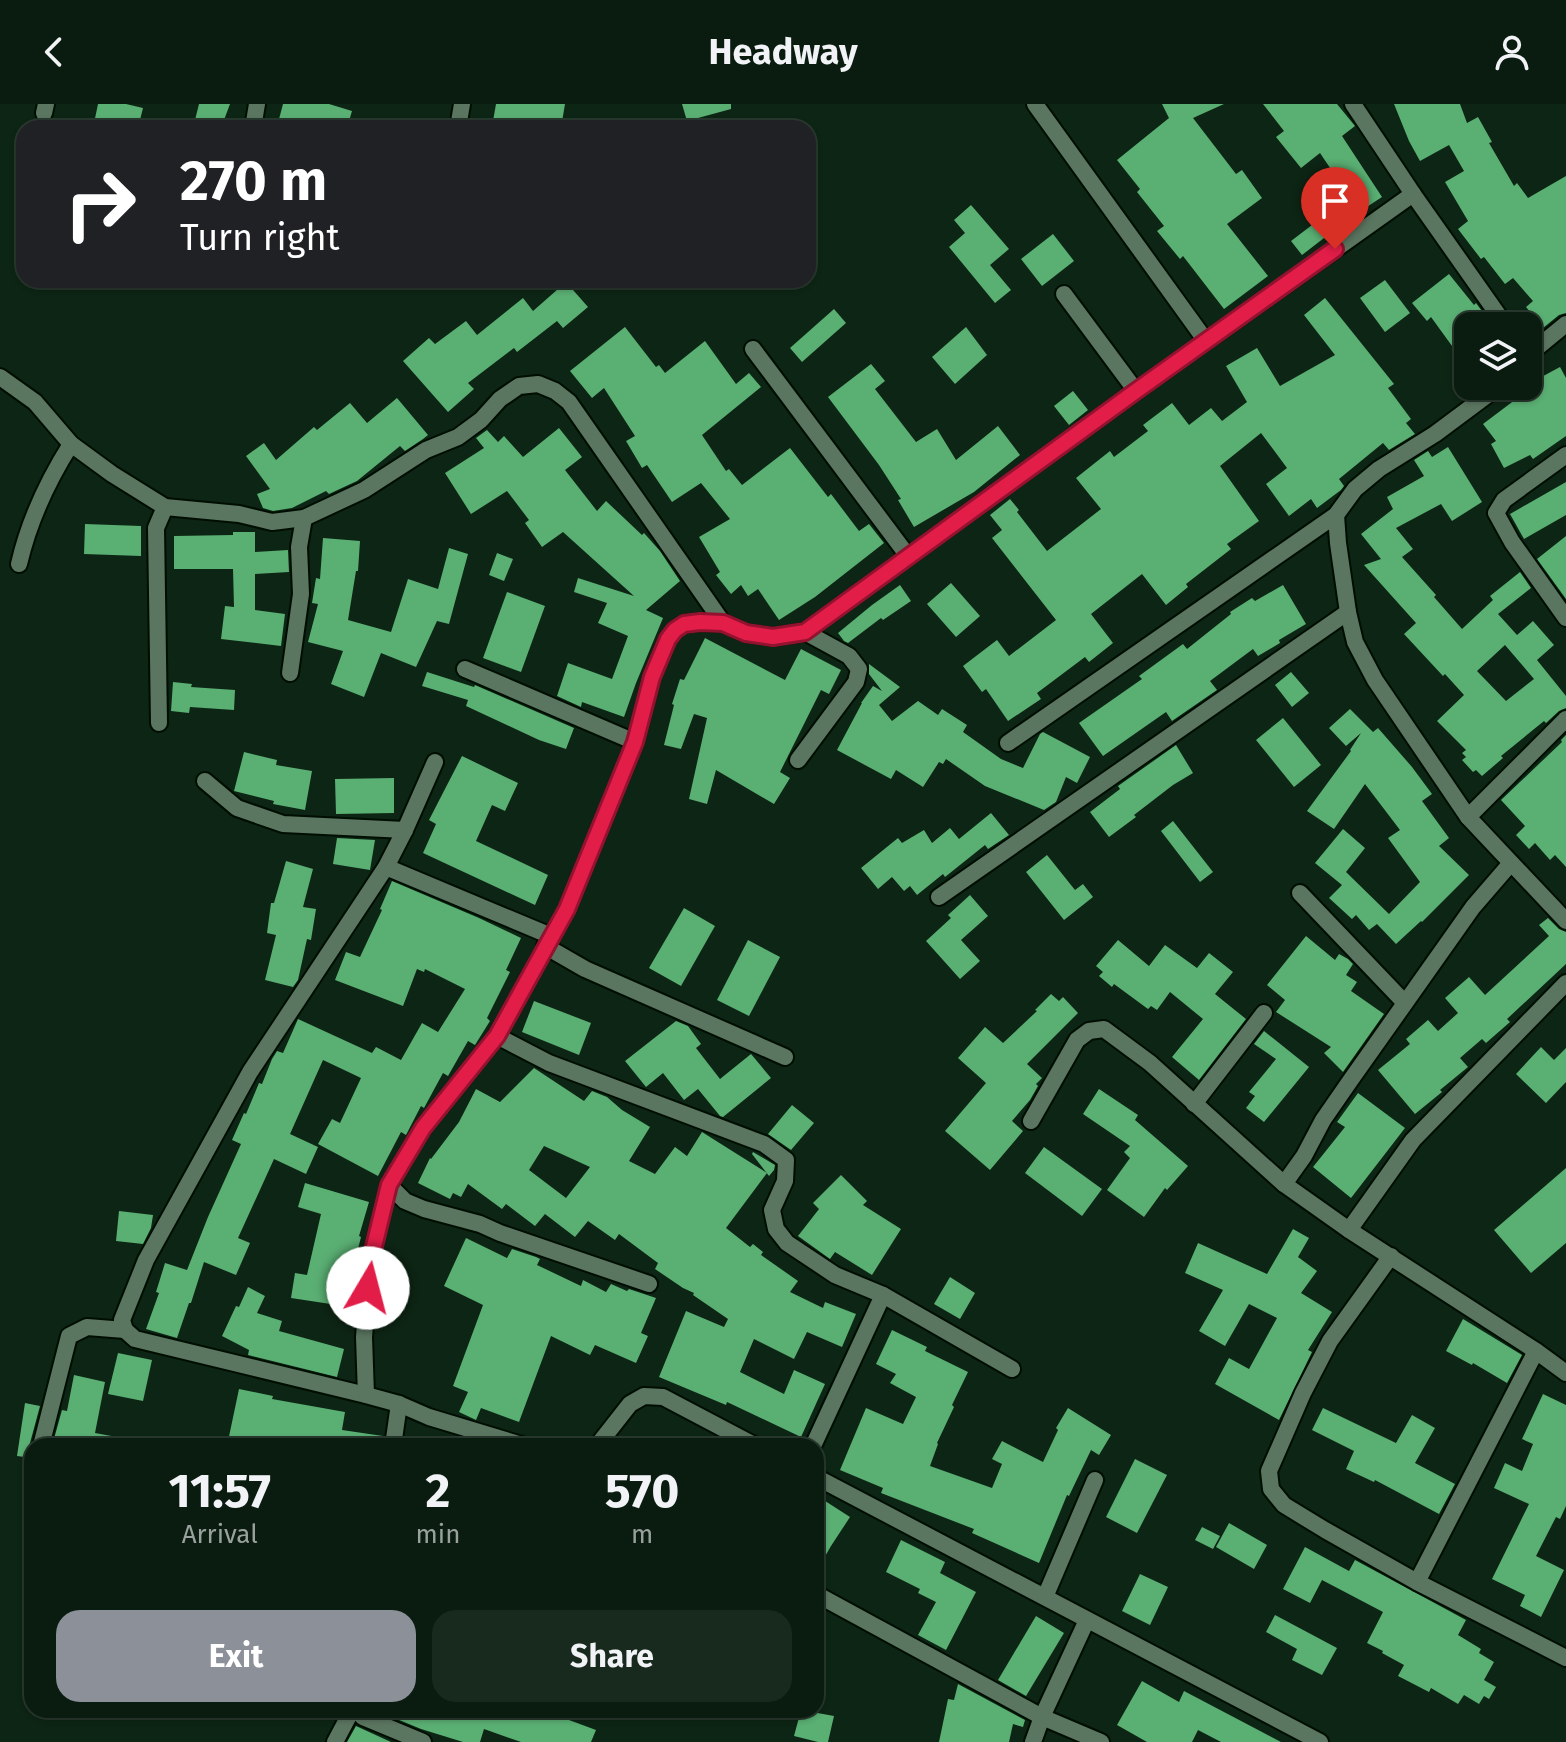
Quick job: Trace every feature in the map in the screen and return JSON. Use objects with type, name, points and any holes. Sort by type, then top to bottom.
[{"type":"street","points":[[1035,104],[1206,341]]},
{"type":"street","points":[[1353,104],[1496,312]]},
{"type":"street","points":[[366,1395],[364,1337],[370,1263],[389,1185],[423,1128],[497,1036],[567,909],[635,742],[652,677],[675,630],[684,624],[700,622],[723,623],[746,633],[773,637],[805,632],[1413,194]]},
{"type":"street","points":[[1064,294],[1136,391]]},
{"type":"street","points":[[1542,344],[1566,324]]},
{"type":"street","points":[[753,349],[908,556]]},
{"type":"street","points":[[0,377],[35,402],[71,444],[165,507],[239,514],[272,522],[304,518],[364,490],[426,450],[458,437],[519,386],[538,384],[555,391],[569,402],[723,623]]},
{"type":"street","points":[[1008,743],[1336,515],[1355,489],[1379,469],[1435,434],[1481,400]]},
{"type":"street","points":[[19,564],[40,501],[53,472],[71,444]]},
{"type":"street","points":[[1566,455],[1504,500],[1496,513],[1512,542],[1566,618]]},
{"type":"street","points":[[159,723],[156,528],[165,507]]},
{"type":"street","points":[[1336,515],[1348,612],[1355,642],[1375,680],[1468,817],[1566,921]]},
{"type":"street","points":[[290,673],[301,594],[299,547],[304,518]]},
{"type":"street","points":[[939,897],[1348,612]]},
{"type":"street","points":[[798,760],[856,682],[859,669],[849,656],[805,632]]},
{"type":"street","points":[[465,669],[635,742]]},
{"type":"street","points":[[1468,817],[1566,719]]},
{"type":"street","points":[[435,762],[386,867],[250,1072],[146,1260],[122,1320],[125,1330],[135,1339],[366,1395],[499,1438]]},
{"type":"street","points":[[205,781],[237,808],[283,824],[405,830]]},
{"type":"street","points":[[1284,1184],[1304,1156],[1323,1120],[1405,1003],[1473,907],[1511,863]]},
{"type":"street","points":[[386,867],[548,941],[585,969],[785,1057]]},
{"type":"street","points":[[1300,893],[1405,1003]]},
{"type":"street","points":[[1349,1230],[1413,1140],[1566,983]]},
{"type":"street","points":[[1194,1104],[1264,1013]]},
{"type":"street","points":[[1031,1121],[1077,1040],[1089,1031],[1104,1029],[1150,1063],[1284,1184],[1566,1373]]},
{"type":"street","points":[[497,1036],[549,1063],[764,1144],[786,1160],[785,1181],[772,1210],[776,1229],[787,1243],[835,1275],[883,1295],[1012,1369]]},
{"type":"street","points":[[389,1185],[405,1201],[424,1209],[480,1224],[649,1284]]},
{"type":"street","points":[[1391,1256],[1330,1341],[1303,1393],[1269,1471],[1271,1489],[1284,1505],[1417,1582],[1566,1658]]},
{"type":"street","points":[[817,1438],[883,1295]]},
{"type":"street","points":[[43,1438],[69,1336],[87,1327],[125,1330]]},
{"type":"street","points":[[1417,1582],[1536,1351]]},
{"type":"street","points":[[603,1438],[630,1404],[644,1396],[663,1397],[741,1438]]},
{"type":"street","points":[[394,1438],[399,1404]]},
{"type":"street","points":[[1045,1597],[1095,1480]]},
{"type":"street","points":[[824,1481],[1320,1742]]},
{"type":"street","points":[[824,1598],[1042,1717],[1101,1742]]},
{"type":"street","points":[[1033,1742],[1087,1620]]},
{"type":"street","points":[[335,1742],[349,1718]]},
{"type":"street","points":[[365,1718],[423,1742]]},
{"type":"building","points":[[98,104],[126,104],[143,108],[140,120],[95,120]]},
{"type":"building","points":[[199,104],[230,104],[224,120],[195,120]]},
{"type":"building","points":[[283,104],[329,104],[352,111],[349,120],[279,120]]},
{"type":"building","points":[[496,104],[565,104],[562,120],[493,120]]},
{"type":"building","points":[[682,104],[731,104],[731,109],[687,120]]},
{"type":"building","points":[[1162,104],[1224,104],[1193,118],[1236,174],[1242,170],[1262,198],[1227,224],[1268,276],[1224,309],[1183,256],[1180,259],[1157,231],[1164,226],[1117,160],[1169,118]]},
{"type":"building","points":[[1263,104],[1337,104],[1355,126],[1342,136],[1382,197],[1302,255],[1291,241],[1341,203],[1338,199],[1347,193],[1320,153],[1301,168],[1276,137],[1284,131]]},
{"type":"building","points":[[1394,104],[1460,104],[1467,123],[1478,117],[1514,186],[1517,183],[1528,198],[1566,176],[1566,313],[1543,328],[1542,312],[1530,312],[1526,307],[1533,301],[1513,278],[1505,284],[1458,229],[1468,221],[1445,182],[1464,171],[1449,145],[1420,161]]},
{"type":"building","points":[[971,205],[1009,249],[990,265],[1011,290],[995,303],[949,247],[965,233],[954,220]]},
{"type":"building","points":[[1053,234],[1074,261],[1042,286],[1021,259]]},
{"type":"building","points":[[1449,274],[1483,312],[1454,312],[1454,349],[1431,317],[1427,321],[1412,303]]},
{"type":"building","points":[[1385,280],[1410,313],[1385,332],[1360,298]]},
{"type":"building","points":[[559,288],[571,288],[588,307],[563,328],[557,321],[517,352],[514,348],[468,383],[474,389],[448,412],[403,361],[429,338],[435,344],[466,321],[477,335],[523,298],[533,311]]},
{"type":"building","points":[[1325,298],[1394,384],[1388,388],[1411,419],[1406,423],[1415,434],[1389,450],[1383,443],[1339,479],[1344,486],[1341,490],[1317,508],[1311,499],[1289,516],[1266,484],[1287,468],[1261,433],[1220,466],[1259,521],[1227,544],[1231,549],[1186,584],[1188,587],[1166,605],[1142,574],[1091,614],[1113,643],[1089,662],[1085,657],[1037,693],[1041,699],[1008,721],[986,689],[982,692],[963,666],[997,640],[1009,656],[1056,620],[992,538],[1002,530],[990,515],[1010,499],[1047,551],[1101,509],[1076,478],[1110,451],[1114,457],[1148,431],[1143,425],[1172,403],[1189,425],[1211,408],[1222,421],[1247,402],[1226,366],[1257,348],[1280,386],[1335,355],[1304,315]]},
{"type":"building","points":[[834,309],[846,323],[802,362],[790,348]]},
{"type":"building","points":[[625,327],[656,367],[659,365],[665,373],[705,341],[736,384],[749,373],[761,387],[702,435],[726,471],[729,469],[742,485],[790,448],[859,531],[869,524],[884,543],[815,597],[779,620],[758,589],[748,596],[741,585],[731,594],[716,575],[720,572],[699,537],[730,519],[701,483],[672,502],[647,465],[642,468],[626,441],[635,436],[604,388],[592,398],[570,371]]},
{"type":"building","points":[[966,327],[987,355],[955,384],[932,357]]},
{"type":"building","points":[[871,364],[885,381],[875,389],[916,442],[937,429],[956,460],[998,426],[1020,455],[974,492],[914,527],[898,500],[901,499],[879,465],[828,397]]},
{"type":"building","points":[[1560,367],[1566,378],[1566,436],[1533,459],[1530,455],[1504,468],[1491,444],[1496,441],[1483,424],[1515,400],[1542,400],[1542,377]]},
{"type":"building","points":[[1073,391],[1088,410],[1069,425],[1054,406]]},
{"type":"building","points":[[397,398],[428,435],[405,451],[400,446],[357,481],[329,494],[326,491],[292,508],[273,511],[263,508],[257,494],[270,489],[246,456],[264,443],[276,460],[314,427],[317,430],[350,403],[367,423]]},
{"type":"building","points":[[559,428],[582,457],[565,470],[597,511],[606,501],[642,535],[644,533],[680,581],[646,610],[663,618],[624,717],[582,702],[581,707],[557,696],[568,663],[612,679],[628,636],[598,623],[607,603],[574,592],[578,578],[634,596],[563,532],[542,547],[525,523],[529,520],[507,491],[471,514],[445,473],[484,448],[476,438],[487,430],[498,442],[504,436],[523,457]]},
{"type":"building","points":[[1448,447],[1482,502],[1452,521],[1441,504],[1396,528],[1413,549],[1402,557],[1462,629],[1493,600],[1490,596],[1520,572],[1531,588],[1498,614],[1517,635],[1533,621],[1554,645],[1537,660],[1566,696],[1566,708],[1546,723],[1544,721],[1482,776],[1476,770],[1473,772],[1462,760],[1466,757],[1462,753],[1466,750],[1437,721],[1464,695],[1404,634],[1416,623],[1364,565],[1381,559],[1361,534],[1393,509],[1387,497],[1424,476],[1414,460],[1428,451],[1432,457]],"holes":[[[1505,645],[1534,679],[1506,701],[1477,671]]]},
{"type":"building","points":[[1566,482],[1566,515],[1524,539],[1510,514]]},
{"type":"building","points":[[85,524],[141,526],[141,556],[84,554]]},
{"type":"building","points":[[233,532],[255,532],[255,552],[288,550],[289,572],[255,574],[255,610],[285,614],[281,646],[221,639],[225,606],[234,607],[233,569],[174,569],[174,536],[233,535]]},
{"type":"building","points":[[1566,536],[1566,599],[1537,559]]},
{"type":"building","points":[[323,538],[360,541],[358,571],[348,620],[391,632],[408,579],[438,589],[449,548],[468,554],[449,624],[437,621],[416,667],[381,653],[364,697],[331,684],[343,651],[308,642],[318,604],[312,603],[316,578],[320,579]]},
{"type":"building","points":[[497,553],[513,559],[504,581],[489,575]]},
{"type":"building","points":[[951,583],[980,616],[956,637],[927,604]]},
{"type":"building","points":[[900,585],[911,601],[883,620],[881,618],[848,643],[844,641],[838,633]]},
{"type":"building","points":[[1283,585],[1306,624],[1258,656],[1253,649],[1210,681],[1217,690],[1172,721],[1166,712],[1103,756],[1079,723],[1142,679],[1139,676],[1183,644],[1187,649],[1230,612],[1252,598],[1255,601]]},
{"type":"building","points":[[507,592],[545,606],[521,672],[483,658]]},
{"type":"building","points":[[705,638],[785,680],[801,649],[841,670],[829,694],[821,690],[780,772],[790,778],[774,804],[716,770],[707,804],[689,799],[707,718],[694,714],[681,749],[664,745],[680,679],[684,680]]},
{"type":"building","points":[[869,664],[900,687],[879,705],[892,721],[918,701],[938,715],[942,709],[967,725],[963,732],[1001,759],[1023,768],[1043,732],[1090,757],[1077,783],[1066,777],[1056,802],[1044,810],[985,786],[946,759],[943,764],[939,762],[923,787],[896,770],[891,779],[837,750],[873,686],[882,691],[869,674]]},
{"type":"building","points":[[427,672],[475,685],[574,728],[566,749],[466,706],[468,700],[422,686]]},
{"type":"building","points":[[1291,672],[1309,693],[1292,707],[1275,685]]},
{"type":"building","points":[[173,682],[192,684],[191,687],[235,690],[234,710],[190,707],[189,713],[171,711]]},
{"type":"building","points":[[1350,709],[1373,732],[1378,728],[1432,794],[1422,801],[1449,838],[1439,846],[1469,875],[1396,944],[1377,924],[1369,930],[1356,915],[1352,919],[1329,898],[1342,885],[1315,863],[1343,829],[1365,848],[1346,872],[1389,914],[1420,882],[1388,838],[1400,830],[1365,784],[1334,829],[1307,811],[1361,733],[1346,746],[1329,728]]},
{"type":"building","points":[[1283,718],[1321,765],[1294,787],[1256,740]]},
{"type":"building","points":[[1566,735],[1566,867],[1555,855],[1550,860],[1535,843],[1529,849],[1516,835],[1525,826],[1501,800]]},
{"type":"building","points":[[1176,745],[1193,773],[1173,785],[1109,837],[1090,812],[1120,789],[1118,786]]},
{"type":"building","points":[[244,752],[277,760],[276,765],[312,771],[305,810],[273,804],[274,801],[234,791]]},
{"type":"building","points":[[462,756],[518,783],[505,811],[492,805],[476,841],[548,875],[535,905],[423,853],[436,824],[429,820]]},
{"type":"building","points":[[394,778],[394,813],[336,814],[335,779]]},
{"type":"building","points":[[991,813],[1009,835],[988,849],[985,845],[917,895],[910,886],[904,891],[892,877],[878,889],[861,868],[898,838],[902,843],[924,830],[932,843],[950,828],[959,839]]},
{"type":"building","points":[[1173,821],[1213,872],[1200,882],[1161,831]]},
{"type":"building","points":[[337,838],[375,840],[370,870],[333,864]]},
{"type":"building","points":[[1047,855],[1075,890],[1083,884],[1093,897],[1064,920],[1026,872]]},
{"type":"building","points":[[286,861],[313,869],[303,907],[316,909],[311,940],[307,939],[298,980],[293,987],[265,980],[276,935],[267,933],[271,903],[274,903]]},
{"type":"building","points":[[392,881],[521,938],[506,970],[510,972],[487,1018],[490,1021],[475,1045],[468,1041],[448,1076],[443,1073],[406,1135],[401,1132],[378,1176],[318,1144],[332,1119],[340,1123],[361,1078],[323,1060],[290,1134],[318,1147],[306,1174],[274,1159],[238,1238],[250,1243],[236,1275],[204,1262],[177,1338],[146,1329],[159,1293],[156,1292],[165,1263],[187,1270],[241,1144],[232,1140],[272,1059],[277,1051],[283,1053],[298,1019],[372,1053],[376,1047],[401,1060],[422,1023],[438,1032],[465,989],[425,969],[424,972],[417,969],[403,1006],[335,980],[346,952],[360,957]]},
{"type":"building","points":[[970,895],[988,916],[961,940],[980,961],[960,979],[926,941]]},
{"type":"building","points":[[684,908],[715,926],[681,986],[649,968]]},
{"type":"building","points":[[1548,918],[1566,932],[1566,964],[1507,1019],[1510,1022],[1486,1043],[1482,1039],[1460,1058],[1468,1067],[1415,1114],[1378,1070],[1410,1044],[1406,1039],[1428,1020],[1438,1031],[1458,1013],[1445,998],[1469,977],[1485,995],[1549,936],[1539,925]]},
{"type":"building","points":[[1306,936],[1335,960],[1339,954],[1353,964],[1346,975],[1357,982],[1351,991],[1384,1014],[1343,1072],[1324,1053],[1331,1047],[1276,1012],[1285,1000],[1267,985]]},
{"type":"building","points":[[748,940],[780,957],[749,1016],[717,1000]]},
{"type":"building","points":[[1118,940],[1149,966],[1165,945],[1197,968],[1209,953],[1233,972],[1215,994],[1246,1019],[1199,1080],[1172,1057],[1203,1019],[1170,992],[1157,1010],[1151,1006],[1148,1009],[1099,976],[1103,972],[1096,966]]},
{"type":"building","points":[[1051,994],[1059,1001],[1063,997],[1078,1013],[1027,1064],[1042,1078],[1030,1100],[1012,1121],[1023,1131],[990,1170],[945,1131],[986,1083],[958,1058],[985,1027],[1003,1043]]},
{"type":"building","points":[[534,1001],[591,1023],[579,1055],[522,1032]]},
{"type":"building","points":[[676,1021],[688,1026],[701,1044],[696,1048],[720,1079],[751,1054],[771,1078],[723,1117],[698,1089],[684,1100],[663,1073],[646,1087],[625,1061]]},
{"type":"building","points":[[1264,1031],[1309,1067],[1264,1122],[1246,1108],[1255,1096],[1249,1092],[1276,1059],[1254,1044]]},
{"type":"building","points":[[1541,1047],[1554,1060],[1566,1048],[1566,1082],[1546,1103],[1516,1074]]},
{"type":"building","points":[[534,1068],[584,1101],[592,1091],[607,1097],[650,1127],[629,1161],[655,1174],[675,1147],[687,1156],[702,1132],[767,1173],[726,1228],[750,1247],[753,1244],[763,1252],[761,1255],[798,1281],[790,1292],[823,1308],[825,1302],[856,1314],[842,1347],[807,1332],[794,1359],[754,1339],[740,1372],[784,1394],[794,1370],[825,1384],[801,1437],[727,1402],[726,1405],[659,1377],[686,1311],[724,1327],[728,1319],[655,1269],[658,1263],[619,1234],[615,1240],[588,1221],[575,1237],[545,1214],[535,1226],[506,1204],[502,1209],[468,1184],[461,1197],[453,1193],[450,1199],[418,1183],[430,1158],[459,1122],[476,1089],[500,1102]],"holes":[[[544,1146],[590,1167],[566,1198],[529,1170]]]},
{"type":"building","points":[[1099,1089],[1138,1115],[1135,1120],[1188,1166],[1167,1190],[1165,1188],[1144,1217],[1107,1190],[1130,1158],[1124,1152],[1130,1146],[1083,1114]]},
{"type":"building","points":[[1358,1093],[1405,1128],[1351,1198],[1313,1167],[1345,1127],[1337,1122]]},
{"type":"building","points":[[792,1105],[814,1123],[791,1150],[768,1134]]},
{"type":"building","points":[[1044,1147],[1102,1189],[1082,1216],[1025,1173]]},
{"type":"building","points":[[752,1154],[775,1165],[769,1176]]},
{"type":"building","points":[[1566,1168],[1566,1243],[1531,1273],[1494,1230]]},
{"type":"building","points":[[841,1175],[867,1201],[863,1205],[901,1229],[872,1275],[835,1252],[830,1259],[798,1236],[819,1209],[813,1203]]},
{"type":"building","points":[[305,1183],[369,1202],[351,1277],[341,1275],[337,1305],[291,1298],[295,1273],[307,1275],[321,1214],[298,1207]]},
{"type":"building","points":[[119,1211],[153,1215],[143,1244],[116,1241]]},
{"type":"building","points":[[1293,1229],[1309,1238],[1298,1257],[1317,1271],[1301,1293],[1332,1312],[1308,1350],[1312,1352],[1279,1420],[1215,1384],[1229,1358],[1249,1369],[1277,1318],[1249,1304],[1225,1346],[1199,1331],[1223,1290],[1185,1273],[1198,1243],[1267,1274]]},
{"type":"building","points":[[466,1238],[507,1258],[512,1249],[536,1257],[540,1259],[537,1265],[581,1286],[583,1280],[606,1292],[611,1284],[656,1298],[641,1333],[648,1336],[636,1363],[595,1345],[590,1355],[551,1336],[519,1422],[481,1408],[476,1420],[459,1412],[468,1392],[453,1386],[483,1305],[444,1286]]},
{"type":"building","points":[[950,1277],[975,1293],[960,1319],[934,1304]]},
{"type":"building","points":[[248,1287],[265,1296],[257,1313],[282,1321],[279,1331],[344,1349],[337,1377],[248,1355],[249,1350],[222,1336]]},
{"type":"building","points":[[1463,1319],[1522,1355],[1507,1383],[1446,1351]]},
{"type":"building","points":[[892,1330],[927,1347],[925,1351],[968,1372],[952,1405],[954,1407],[930,1466],[992,1488],[1002,1464],[992,1459],[1002,1441],[1043,1462],[1058,1430],[1056,1428],[1068,1408],[1111,1435],[1099,1455],[1091,1450],[1067,1495],[1039,1563],[972,1533],[974,1529],[881,1493],[883,1488],[840,1470],[866,1408],[903,1424],[916,1397],[890,1383],[896,1374],[876,1364]]},
{"type":"building","points":[[118,1353],[152,1360],[143,1401],[108,1394]]},
{"type":"building","points":[[74,1375],[105,1382],[95,1433],[122,1438],[54,1438],[62,1410],[67,1411]]},
{"type":"building","points":[[239,1389],[273,1396],[272,1399],[345,1412],[342,1430],[383,1436],[383,1438],[229,1438]]},
{"type":"building","points":[[1543,1394],[1566,1405],[1566,1506],[1560,1519],[1556,1517],[1536,1556],[1564,1570],[1541,1617],[1520,1606],[1525,1595],[1492,1579],[1529,1504],[1494,1488],[1505,1463],[1522,1471],[1533,1444],[1522,1439]]},
{"type":"building","points":[[25,1403],[40,1406],[31,1438],[24,1438],[24,1457],[17,1456]]},
{"type":"building","points":[[1323,1408],[1396,1443],[1412,1415],[1435,1428],[1415,1463],[1455,1484],[1439,1514],[1375,1480],[1346,1469],[1354,1451],[1312,1430]]},
{"type":"building","points":[[1135,1459],[1167,1475],[1137,1533],[1106,1517]]},
{"type":"building","points":[[824,1500],[850,1517],[824,1558]]},
{"type":"building","points":[[1229,1523],[1267,1545],[1254,1569],[1216,1547]]},
{"type":"building","points":[[1202,1527],[1220,1536],[1213,1549],[1195,1540]]},
{"type":"building","points":[[901,1540],[945,1562],[940,1573],[976,1592],[946,1650],[918,1635],[936,1602],[918,1593],[920,1589],[886,1572]]},
{"type":"building","points":[[1305,1547],[1349,1571],[1355,1560],[1466,1620],[1458,1635],[1481,1649],[1479,1653],[1494,1662],[1484,1680],[1496,1687],[1489,1699],[1484,1696],[1479,1704],[1464,1695],[1458,1704],[1431,1688],[1429,1692],[1398,1676],[1404,1665],[1367,1643],[1383,1612],[1322,1580],[1310,1603],[1283,1589]]},
{"type":"building","points":[[1140,1574],[1168,1587],[1150,1625],[1122,1611]]},
{"type":"building","points":[[1275,1615],[1337,1648],[1322,1675],[1292,1660],[1297,1649],[1266,1632]]},
{"type":"building","points":[[1036,1616],[1064,1633],[1026,1696],[998,1680]]},
{"type":"building","points":[[1142,1681],[1179,1702],[1184,1691],[1281,1742],[1221,1742],[1198,1730],[1192,1742],[1147,1742],[1117,1725]]},
{"type":"building","points":[[958,1684],[1025,1720],[1023,1727],[1013,1724],[1009,1742],[939,1742],[948,1699],[954,1700]]},
{"type":"building","points":[[834,1716],[828,1742],[794,1736],[799,1718]]},
{"type":"building","points":[[394,1718],[564,1718],[596,1730],[591,1742],[521,1742],[484,1729],[480,1742],[463,1742]]},
{"type":"building","points":[[356,1726],[391,1742],[347,1742]]},
{"type":"route","points":[[368,1288],[370,1263],[389,1185],[423,1128],[497,1036],[567,909],[635,742],[652,677],[675,630],[684,624],[700,622],[723,623],[746,633],[773,637],[805,632],[1335,249]]}]
